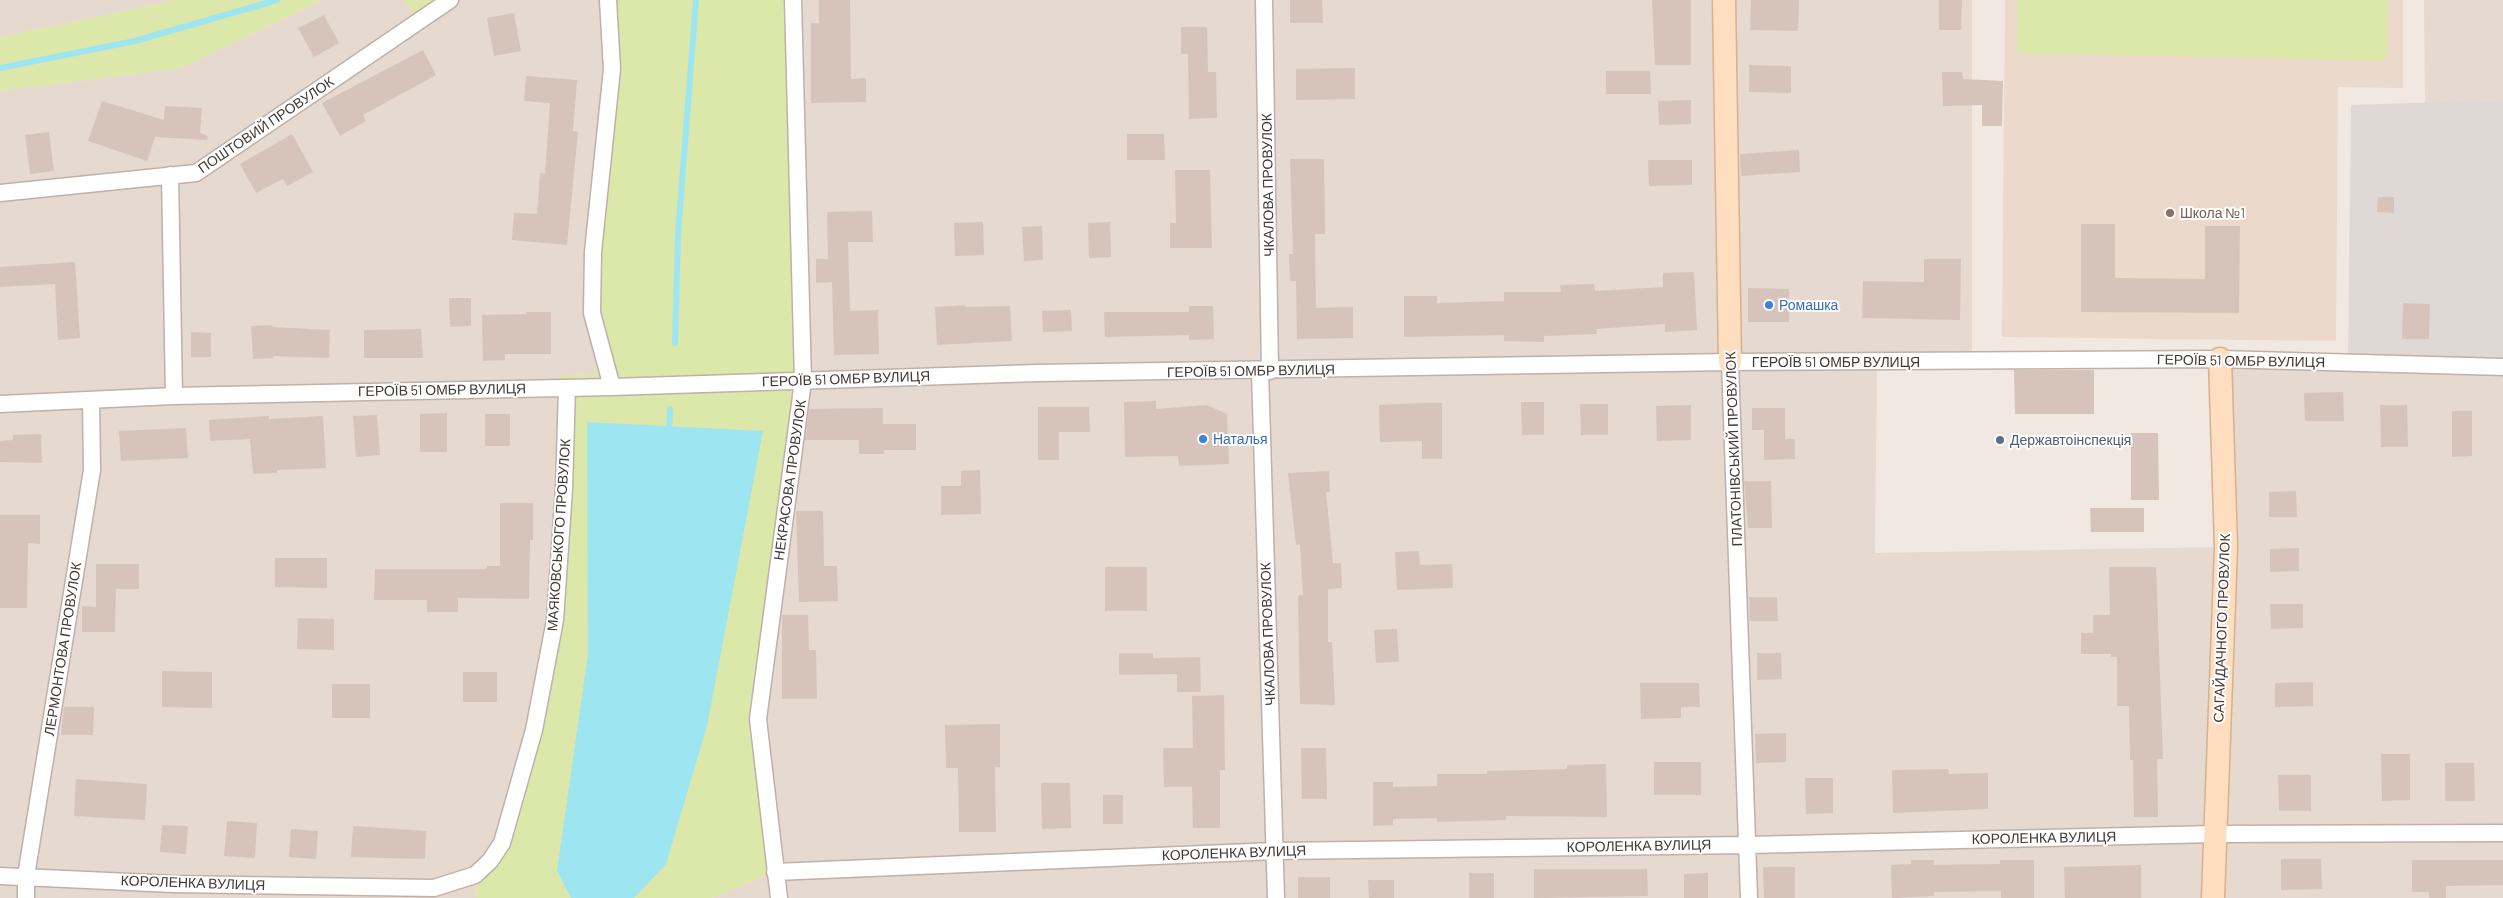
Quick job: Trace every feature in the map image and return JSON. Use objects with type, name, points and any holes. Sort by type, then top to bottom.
[{"type":"street","name":"ПОШТОВИЙ ПРОВУЛОК","points":[[0,193],[196,173],[450,0]]},
{"type":"street","points":[[608,0],[612,69],[593,252],[592,313],[612,387]]},
{"type":"street","name":"НЕКРАСОВА ПРОВУЛОК","points":[[779,898],[758,719],[803,381],[792,0]]},
{"type":"street","name":"ЧКАЛОВА ПРОВУЛОК","points":[[1264,0],[1265,371],[1276,898]]},
{"type":"street","name":"ПЛАТОНІВСЬКИЙ ПРОВУЛОК","points":[[1724,0],[1730,362],[1749,898]]},
{"type":"street","points":[[170,175],[174,396]]},
{"type":"street","name":"ГЕРОЇВ 51 ОМБР ВУЛИЦЯ","points":[[0,404],[174,396],[612,387],[1037,372],[1265,371],[1730,362],[2220,359],[2503,367]]},
{"type":"street","name":"САГАЙДАЧНОГО ПРОВУЛОК","points":[[2213,898],[2226,547],[2220,359]]},
{"type":"street","name":"МАЯКОВСЬКОГО ПРОВУЛОК","points":[[475,875],[490,861],[502,843],[534,730],[556,620],[567,388]]},
{"type":"street","name":"ЛЕРМОНТОВА ПРОВУЛОК","points":[[26,898],[26,876],[92,470],[91,400]]},
{"type":"street","name":"КОРОЛЕНКА ВУЛИЦЯ","points":[[775,872],[1275,851],[1748,845],[2215,834],[2503,833]]},
{"type":"street","name":"КОРОЛЕНКА ВУЛИЦЯ","points":[[0,876],[26,876],[172,891],[434,888],[475,875]]},
{"type":"shaded area","points":[[0,0],[177,0],[0,37]]},
{"type":"shaded area","points":[[323,0],[403,0],[421,21],[450,0],[610,0],[595,374],[561,375],[564,489],[555,620],[502,843],[475,875],[476,898],[0,898],[0,91],[181,68]]},
{"type":"shaded area","points":[[794,0],[1972,0],[1972,360],[1877,360],[1875,553],[2225,547],[2220,359],[2503,358],[2503,898],[712,898],[775,872],[758,719],[803,381],[793,336]]},
{"type":"shaded area","name":"Школа №1","points":[[2005,0],[2403,0],[2403,88],[2338,87],[2336,341],[2002,337]]},
{"type":"shaded area","points":[[2424,0],[2503,0],[2503,100],[2425,103]]},
{"type":"shaded area","points":[[2503,100],[2503,358],[2348,359],[2351,105]]},
{"type":"green space","points":[[177,0],[323,0],[181,68],[0,91],[0,37]]},
{"type":"green space","points":[[403,0],[450,0],[421,21]]},
{"type":"green space","points":[[610,0],[794,0],[793,336],[803,381],[758,719],[775,872],[712,898],[476,898],[475,875],[490,861],[534,730],[564,489],[561,375],[595,374]]},
{"type":"green space","points":[[2018,0],[2388,0],[2387,61],[2017,53]]},
{"type":"water","points":[[587,422],[763,431],[707,726],[666,864],[634,898],[571,898],[557,871],[588,654]]},
{"type":"building","points":[[819,0],[850,0],[851,79],[866,78],[866,102],[811,103],[811,23],[819,23]]},
{"type":"building","points":[[1290,0],[1322,0],[1323,23],[1290,23]]},
{"type":"building","points":[[1652,0],[1691,0],[1691,65],[1655,65]]},
{"type":"building","points":[[1751,0],[1799,0],[1798,31],[1750,30]]},
{"type":"building","points":[[1939,0],[1962,0],[1961,30],[1939,30]]},
{"type":"building","points":[[514,13],[521,51],[494,56],[487,18]]},
{"type":"building","points":[[324,15],[339,43],[314,57],[298,28]]},
{"type":"building","points":[[1181,27],[1207,27],[1208,72],[1216,72],[1217,118],[1189,119],[1188,54],[1181,54]]},
{"type":"building","points":[[423,50],[436,75],[363,115],[366,121],[340,136],[322,103]]},
{"type":"building","points":[[1749,65],[1791,66],[1791,93],[1749,92]]},
{"type":"building","points":[[1355,68],[1355,99],[1296,100],[1296,69]]},
{"type":"building","points":[[1606,71],[1650,71],[1651,94],[1606,94]]},
{"type":"building","points":[[1942,72],[1962,72],[1963,79],[2003,81],[2002,126],[1982,126],[1982,105],[1943,106]]},
{"type":"building","points":[[526,76],[577,80],[573,131],[578,132],[567,245],[512,240],[514,213],[537,214],[540,173],[545,174],[550,103],[524,101]]},
{"type":"building","points":[[1691,100],[1691,124],[1659,125],[1658,101]]},
{"type":"building","points":[[102,101],[164,120],[165,106],[202,108],[200,133],[208,136],[207,140],[155,137],[147,161],[88,141]]},
{"type":"building","points":[[49,132],[54,171],[30,174],[25,135]]},
{"type":"building","points":[[292,134],[313,172],[287,186],[283,179],[256,193],[240,164]]},
{"type":"building","points":[[1127,134],[1164,134],[1165,160],[1127,160]]},
{"type":"building","points":[[1799,150],[1800,172],[1741,176],[1740,154]]},
{"type":"building","points":[[1290,159],[1324,159],[1325,234],[1315,234],[1316,308],[1353,307],[1353,338],[1297,339],[1296,281],[1290,281],[1289,254],[1293,254]]},
{"type":"building","points":[[1648,160],[1692,160],[1692,185],[1649,186]]},
{"type":"building","points":[[1175,170],[1210,170],[1212,248],[1170,248],[1170,223],[1176,223]]},
{"type":"building","points":[[2378,197],[2394,197],[2394,213],[2377,212]]},
{"type":"building","points":[[872,211],[873,242],[848,242],[850,311],[878,310],[879,354],[834,355],[832,282],[816,283],[816,259],[828,259],[827,212]]},
{"type":"building","points":[[983,222],[984,255],[955,256],[954,223]]},
{"type":"building","points":[[1110,222],[1111,257],[1089,258],[1088,223]]},
{"type":"building","points":[[2081,224],[2115,224],[2115,278],[2205,279],[2205,226],[2240,226],[2239,313],[2081,312]]},
{"type":"building","points":[[1042,226],[1043,260],[1024,261],[1022,227]]},
{"type":"building","points":[[1924,259],[1961,259],[1960,320],[1862,318],[1863,281],[1924,282]]},
{"type":"building","points":[[75,262],[80,338],[58,340],[55,284],[0,287],[0,267]]},
{"type":"building","points":[[1694,272],[1697,330],[1665,332],[1665,324],[1596,329],[1597,334],[1544,336],[1544,342],[1504,341],[1504,335],[1404,337],[1404,296],[1437,296],[1437,303],[1504,301],[1504,292],[1561,292],[1560,285],[1594,284],[1595,291],[1663,287],[1663,273]]},
{"type":"building","name":"Ромашка","points":[[1748,288],[1789,289],[1789,322],[1748,322]]},
{"type":"building","points":[[449,298],[471,298],[471,326],[450,327]]},
{"type":"building","points":[[2403,303],[2430,304],[2429,339],[2402,339]]},
{"type":"building","points":[[965,305],[965,307],[1010,306],[1012,341],[937,345],[935,307]]},
{"type":"building","points":[[1189,306],[1213,306],[1214,339],[1189,340],[1189,335],[1105,337],[1104,312],[1189,312]]},
{"type":"building","points":[[1071,310],[1072,331],[1043,332],[1042,311]]},
{"type":"building","points":[[526,312],[551,312],[551,354],[505,354],[505,360],[483,361],[482,315],[526,314]]},
{"type":"building","points":[[272,325],[272,327],[330,330],[329,358],[273,356],[273,358],[253,359],[251,326]]},
{"type":"building","points":[[421,329],[423,358],[364,358],[364,330]]},
{"type":"building","points":[[191,332],[211,333],[211,357],[191,357]]},
{"type":"building","points":[[2014,370],[2094,370],[2094,414],[2015,414]]},
{"type":"building","points":[[2343,392],[2344,421],[2305,421],[2304,393]]},
{"type":"building","points":[[1156,401],[1156,409],[1207,405],[1227,414],[1229,464],[1179,466],[1178,456],[1125,457],[1124,402]]},
{"type":"building","points":[[1521,402],[1544,402],[1544,435],[1522,435]]},
{"type":"building","points":[[1442,403],[1442,459],[1422,459],[1422,441],[1380,442],[1379,405]]},
{"type":"building","points":[[1580,404],[1608,404],[1608,435],[1581,435]]},
{"type":"building","points":[[1691,405],[1691,440],[1657,441],[1656,406]]},
{"type":"building","points":[[2380,405],[2407,405],[2408,447],[2381,447]]},
{"type":"building","points":[[1038,407],[1089,407],[1090,432],[1059,432],[1059,460],[1038,460]]},
{"type":"building","points":[[883,408],[883,424],[916,424],[916,450],[884,450],[884,454],[859,454],[859,440],[805,440],[809,409]]},
{"type":"building","points":[[1752,408],[1785,408],[1785,439],[1795,439],[1795,459],[1764,460],[1764,430],[1752,430]]},
{"type":"building","points":[[2452,411],[2472,411],[2472,456],[2452,457]]},
{"type":"building","points":[[447,413],[447,452],[420,452],[420,414]]},
{"type":"building","points":[[485,414],[510,414],[510,446],[485,446]]},
{"type":"building","points":[[377,415],[380,455],[356,457],[353,416]]},
{"type":"building","points":[[269,416],[269,419],[323,416],[326,468],[277,470],[277,473],[253,474],[250,439],[210,441],[209,420]]},
{"type":"building","points":[[186,428],[188,458],[121,461],[119,431]]},
{"type":"building","points":[[2131,433],[2158,433],[2159,500],[2131,500]]},
{"type":"building","points":[[41,434],[42,463],[0,462],[0,441],[13,440],[13,435]]},
{"type":"building","points":[[980,470],[981,514],[941,515],[941,486],[961,486],[961,471]]},
{"type":"building","points":[[1329,471],[1330,492],[1326,492],[1333,563],[1341,563],[1342,588],[1328,589],[1328,642],[1332,642],[1335,705],[1300,704],[1298,595],[1303,595],[1300,544],[1296,545],[1288,473]]},
{"type":"building","points":[[1744,481],[1771,481],[1772,528],[1748,528]]},
{"type":"building","points":[[2296,491],[2297,517],[2269,517],[2269,492]]},
{"type":"building","points":[[500,503],[533,503],[533,540],[530,540],[529,599],[458,598],[458,612],[427,612],[427,600],[374,600],[375,569],[487,569],[487,566],[500,566]]},
{"type":"building","points":[[2090,508],[2144,508],[2144,532],[2091,532]]},
{"type":"building","points":[[796,511],[823,511],[824,566],[837,566],[838,601],[799,602]]},
{"type":"building","points":[[0,515],[40,515],[40,544],[28,543],[27,608],[0,608]]},
{"type":"building","points":[[2299,548],[2299,571],[2270,572],[2270,549]]},
{"type":"building","points":[[1419,551],[1420,565],[1452,564],[1453,588],[1397,590],[1395,552]]},
{"type":"building","points":[[275,558],[327,558],[327,588],[275,587]]},
{"type":"building","points":[[96,564],[139,564],[139,589],[116,589],[115,632],[82,632],[82,606],[96,607]]},
{"type":"building","points":[[1105,567],[1147,567],[1147,611],[1105,611]]},
{"type":"building","points":[[2109,567],[2156,567],[2163,759],[2157,759],[2158,817],[2134,817],[2133,760],[2130,760],[2129,706],[2117,706],[2117,657],[2111,657],[2111,654],[2081,654],[2081,633],[2093,633],[2093,615],[2110,615]]},
{"type":"building","points":[[1749,597],[1777,597],[1778,621],[1750,621]]},
{"type":"building","points":[[2270,604],[2303,604],[2303,628],[2271,629]]},
{"type":"building","points":[[782,615],[808,615],[809,650],[816,650],[817,699],[782,699]]},
{"type":"building","points":[[298,618],[334,619],[334,650],[297,649]]},
{"type":"building","points":[[1397,629],[1399,662],[1376,663],[1374,630]]},
{"type":"building","points":[[1119,653],[1153,653],[1153,658],[1200,657],[1201,692],[1177,692],[1177,674],[1119,675]]},
{"type":"building","points":[[1757,653],[1781,653],[1782,679],[1757,680]]},
{"type":"building","points":[[162,671],[212,672],[212,708],[162,707]]},
{"type":"building","points":[[463,672],[497,672],[497,702],[463,702]]},
{"type":"building","points":[[2313,682],[2313,706],[2275,707],[2275,683]]},
{"type":"building","points":[[1640,683],[1699,683],[1700,707],[1681,707],[1681,718],[1641,719]]},
{"type":"building","points":[[332,684],[370,684],[370,718],[332,718]]},
{"type":"building","points":[[1224,695],[1225,770],[1220,770],[1220,828],[1193,828],[1192,787],[1164,787],[1163,748],[1193,748],[1192,696]]},
{"type":"building","points":[[64,707],[94,707],[93,735],[61,735]]},
{"type":"building","points":[[1000,724],[1000,767],[995,767],[996,832],[959,832],[958,768],[946,768],[945,725]]},
{"type":"building","points":[[1786,733],[1786,762],[1756,763],[1755,734]]},
{"type":"building","points":[[1301,748],[1326,748],[1327,799],[1302,799]]},
{"type":"building","points":[[2381,754],[2410,754],[2410,800],[2382,801]]},
{"type":"building","points":[[1654,762],[1701,762],[1701,795],[1654,795]]},
{"type":"building","points":[[2445,763],[2474,763],[2475,801],[2445,801]]},
{"type":"building","points":[[1606,764],[1607,817],[1506,816],[1506,820],[1437,822],[1437,818],[1393,819],[1393,825],[1373,826],[1373,782],[1393,782],[1393,787],[1437,786],[1437,774],[1487,774],[1487,771],[1567,769],[1567,765]]},
{"type":"building","points":[[1948,769],[1949,774],[1988,773],[1988,809],[1893,813],[1892,770]]},
{"type":"building","points":[[2278,775],[2311,775],[2311,811],[2279,811]]},
{"type":"building","points":[[1805,778],[1833,778],[1833,813],[1806,814]]},
{"type":"building","points":[[76,779],[147,784],[145,820],[74,816]]},
{"type":"building","points":[[1041,783],[1070,783],[1071,828],[1042,829]]},
{"type":"building","points":[[1103,795],[1123,795],[1123,824],[1103,824]]},
{"type":"building","points":[[227,821],[257,823],[255,858],[224,856]]},
{"type":"building","points":[[162,825],[188,826],[186,854],[160,852]]},
{"type":"building","points":[[353,826],[426,831],[425,859],[351,857]]},
{"type":"building","points":[[291,829],[318,831],[316,859],[289,857]]},
{"type":"building","points":[[2281,859],[2321,859],[2322,889],[2281,890]]},
{"type":"building","points":[[1911,860],[1934,860],[1934,865],[2000,864],[2000,860],[2034,860],[2034,898],[2001,898],[2001,891],[1934,892],[1934,896],[1892,898],[1891,865],[1911,864]]},
{"type":"building","points":[[2412,860],[2503,860],[2503,885],[2446,886],[2446,898],[2429,898],[2429,892],[2412,892]]},
{"type":"building","points":[[2141,865],[2141,898],[2065,898],[2064,867]]},
{"type":"building","points":[[1763,867],[1795,867],[1795,898],[1764,898]]},
{"type":"building","points":[[1534,869],[1647,869],[1648,896],[1534,898]]},
{"type":"building","points":[[1469,873],[1494,873],[1494,898],[1469,898]]},
{"type":"building","points":[[1708,873],[1708,898],[1684,898],[1684,874]]},
{"type":"building","points":[[1298,877],[1330,877],[1330,898],[1298,898]]},
{"type":"building","points":[[1368,880],[1394,880],[1394,898],[1369,898]]},
{"type":"waterway","points":[[0,68],[135,41],[277,0]]},
{"type":"waterway","points":[[675,343],[678,234],[696,0]]},
{"type":"waterway","points":[[669,433],[670,409]]},
{"type":"place","name":"Школа №1","points":[[2170,213]]},
{"type":"place","name":"Ромашка","points":[[1769,305]]},
{"type":"place","name":"Наталья","points":[[1203,439]]},
{"type":"place","name":"Державтоінспекція","points":[[2000,440]]}]
